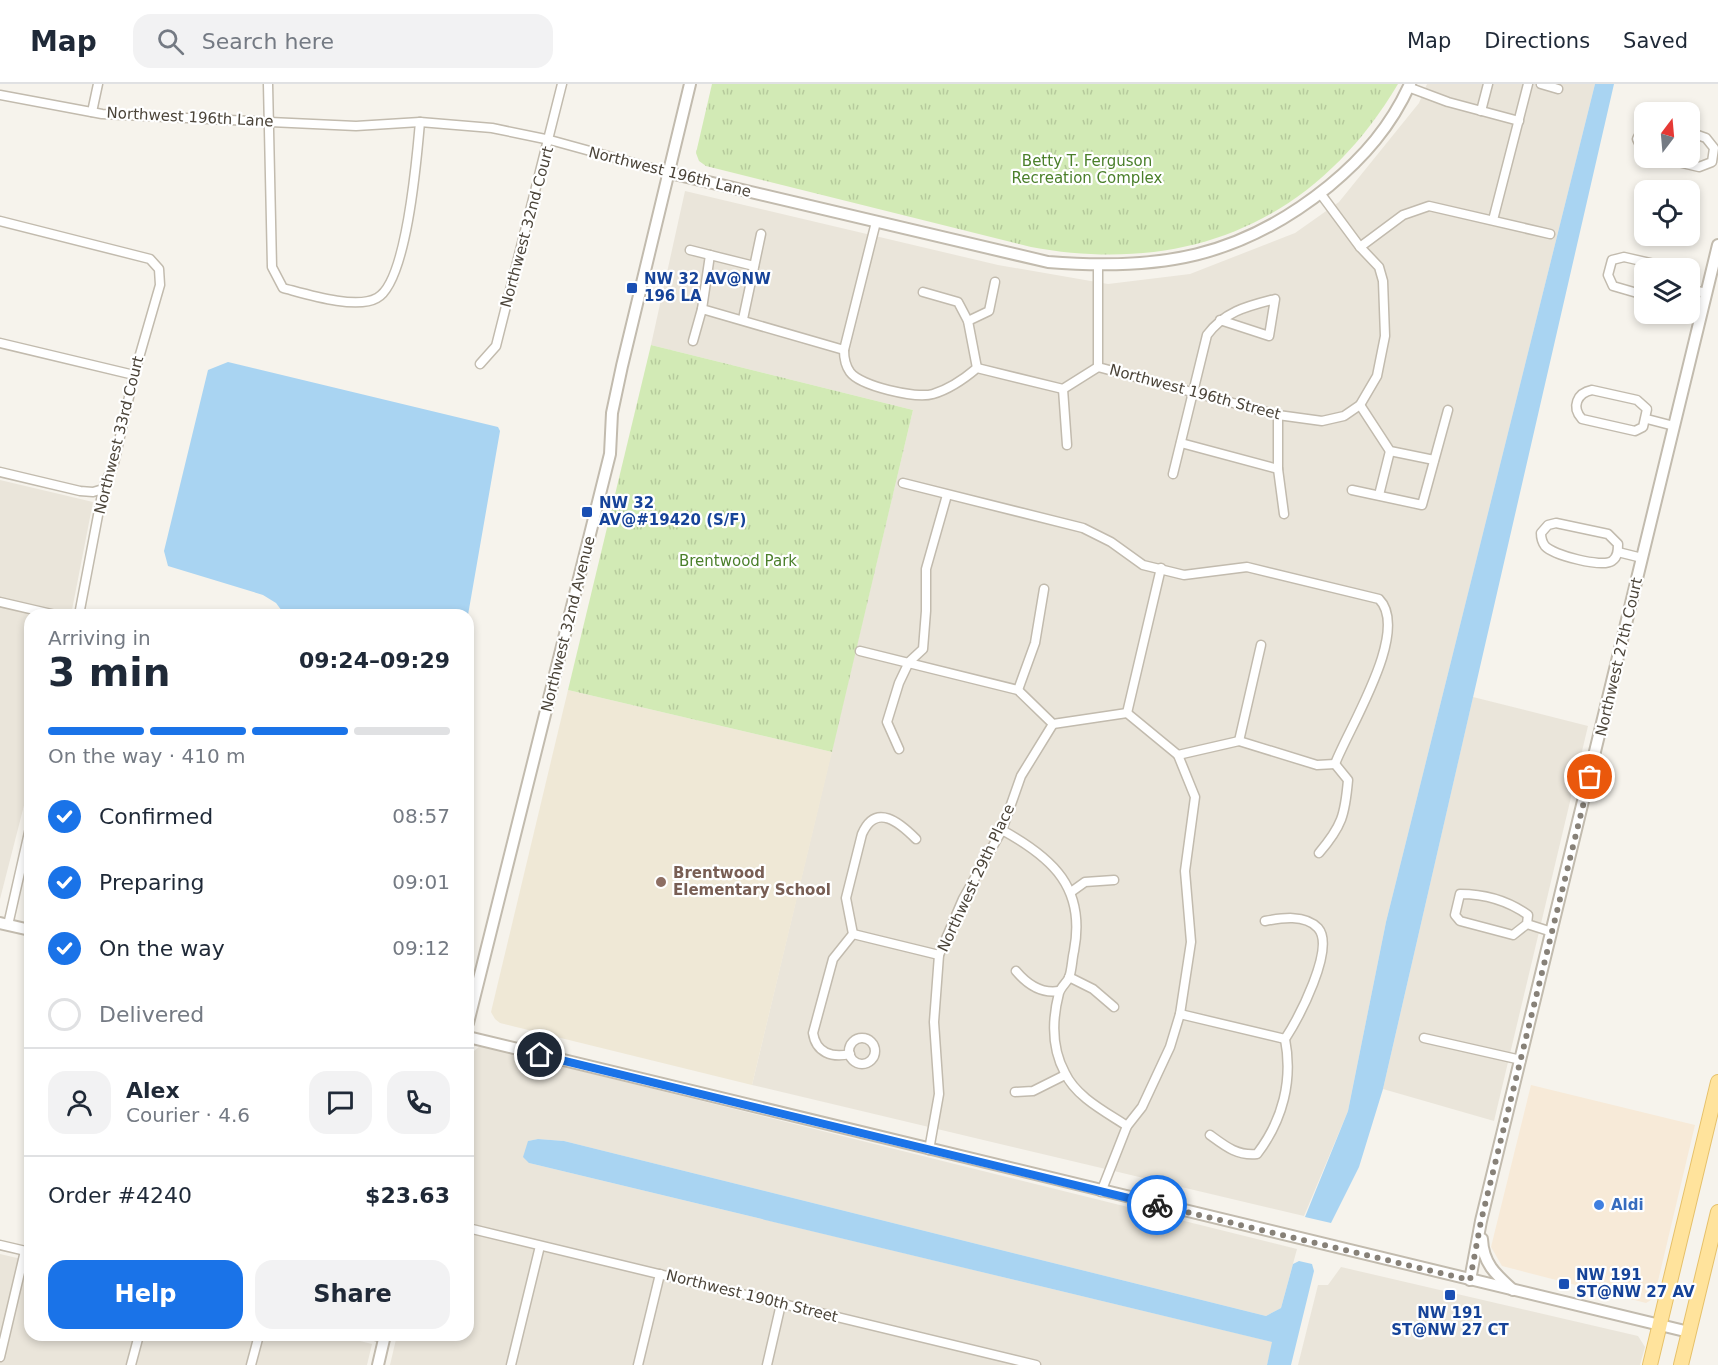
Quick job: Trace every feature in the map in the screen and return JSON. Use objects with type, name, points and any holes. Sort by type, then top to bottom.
[{"type":"main road","points":[[1650,1365],[1718,1082]]},
{"type":"main road","points":[[1681,1365],[1718,1212]]},
{"type":"street","points":[[92,112],[98,84]]},
{"type":"street","points":[[268,84],[272,267],[283,288],[339,300],[366,302],[377,299],[392,281],[412,203],[420,122]]},
{"type":"street","name":"Northwest 32nd Court","points":[[480,364],[496,346],[550,140],[562,84]]},
{"type":"street","name":"Northwest 32nd Avenue","points":[[474,999],[610,454],[612,413],[622,366],[690,84]]},
{"type":"street","points":[[1481,111],[1488,84]]},
{"type":"street","points":[[1493,220],[1528,84]]},
{"type":"street","points":[[1541,84],[1558,88]]},
{"type":"street","points":[[1409,86],[1481,111],[1519,121]]},
{"type":"street","name":"Northwest 196th Lane","points":[[0,95],[92,112],[356,126],[420,122],[492,128],[550,140],[670,174],[1048,262],[1098,266],[1160,263],[1233,244],[1288,217],[1352,167],[1392,121],[1409,86]]},
{"type":"street","points":[[1700,137],[1710,142],[1716,156],[1712,162],[1700,167]]},
{"type":"street","points":[[1320,193],[1360,247],[1379,267],[1383,280],[1385,336],[1377,376],[1360,405],[1390,451],[1434,460]]},
{"type":"street","points":[[1360,247],[1403,215],[1429,206],[1550,234]]},
{"type":"street","name":"Northwest 33rd Court","points":[[0,221],[150,259],[159,269],[160,285],[134,375],[114,463],[104,489],[81,609]]},
{"type":"street","points":[[876,222],[844,350],[845,364],[851,374],[862,382],[913,395],[931,394],[960,382],[977,368]]},
{"type":"street","points":[[742,319],[761,234]]},
{"type":"street","name":"Northwest 27th Court","points":[[1470,1280],[1481,1221],[1718,245]]},
{"type":"street","points":[[690,250],[754,266]]},
{"type":"street","points":[[693,341],[702,309],[710,255]]},
{"type":"street","points":[[1634,259],[1624,257],[1612,260],[1608,275],[1613,286],[1634,292]]},
{"type":"street","points":[[1098,266],[1098,367]]},
{"type":"street","points":[[968,321],[989,311],[995,282]]},
{"type":"street","points":[[923,292],[958,302],[968,321],[977,368]]},
{"type":"street","points":[[1700,292],[1706,293]]},
{"type":"street","points":[[1173,474],[1208,335],[1220,320],[1235,310],[1275,299],[1269,336],[1220,320]]},
{"type":"street","points":[[702,309],[844,350]]},
{"type":"street","points":[[0,344],[134,375]]},
{"type":"street","name":"Northwest 196th Street","points":[[1064,389],[1098,367],[1278,415],[1322,421],[1344,416],[1360,405]]},
{"type":"street","points":[[977,368],[1064,389],[1067,446]]},
{"type":"street","points":[[1592,390],[1642,402],[1647,409],[1647,419],[1639,431],[1608,426],[1582,419],[1578,414],[1576,403],[1581,394],[1592,390]]},
{"type":"street","points":[[1352,490],[1422,505],[1448,410]]},
{"type":"street","points":[[1278,415],[1278,469],[1284,514]]},
{"type":"street","points":[[1647,419],[1674,426]]},
{"type":"street","points":[[1181,443],[1278,469]]},
{"type":"street","points":[[1379,495],[1390,451]]},
{"type":"street","points":[[0,472],[80,491],[93,492],[104,489]]},
{"type":"street","points":[[903,483],[1083,528],[1111,542],[1143,565],[1184,575],[1247,567],[1378,599],[1384,605],[1389,618],[1383,655],[1367,701],[1344,742],[1335,764]]},
{"type":"street","points":[[898,750],[887,722],[899,683],[909,662],[922,649],[926,611],[926,569],[946,495]]},
{"type":"street","points":[[1563,523],[1612,536],[1618,544],[1618,552],[1615,558],[1607,563],[1560,555],[1546,547],[1541,533],[1548,525],[1563,523]]},
{"type":"street","points":[[1618,552],[1642,558]]},
{"type":"street","points":[[1127,713],[1161,568]]},
{"type":"street","points":[[1018,690],[1035,643],[1044,589]]},
{"type":"street","points":[[0,602],[30,609]]},
{"type":"street","points":[[1239,741],[1261,645]]},
{"type":"street","points":[[860,651],[1018,690],[1053,724],[1127,713],[1178,755],[1195,797],[1185,871],[1191,942],[1180,1014],[1170,1047],[1142,1107],[1127,1126],[1101,1192]]},
{"type":"street","name":"Northwest 29th Place","points":[[929,1150],[939,1094],[934,1022],[939,955],[963,899],[1002,830],[1021,776],[1053,724]]},
{"type":"street","points":[[1178,755],[1239,741],[1317,765],[1335,764]]},
{"type":"street","points":[[1319,853],[1339,829],[1346,796],[1348,780],[1335,764]]},
{"type":"street","points":[[850,1054],[838,1057],[824,1053],[815,1044],[813,1034],[833,959],[853,934],[846,898],[862,834],[866,825],[875,818],[889,818],[897,821],[916,839]]},
{"type":"street","points":[[1002,830],[1034,847],[1054,867],[1071,892],[1078,928],[1069,978],[1059,991],[1053,1039],[1065,1075],[1091,1102],[1127,1126]]},
{"type":"street","points":[[24,850],[4,924],[24,929]]},
{"type":"street","points":[[1071,892],[1085,882],[1114,880]]},
{"type":"street","points":[[1460,894],[1479,894],[1491,897],[1513,904],[1528,915],[1527,924],[1513,935],[1460,921],[1455,915],[1456,902],[1460,894]]},
{"type":"street","points":[[1210,1135],[1231,1150],[1247,1155],[1257,1154],[1268,1140],[1287,1089],[1290,1063],[1285,1039],[1300,1016],[1313,983],[1324,940],[1318,927],[1301,919],[1265,921]]},
{"type":"street","points":[[1527,924],[1552,932]]},
{"type":"street","points":[[853,934],[939,955]]},
{"type":"street","points":[[1016,971],[1035,988],[1052,992],[1059,991]]},
{"type":"street","points":[[1069,978],[1093,989],[1114,1007]]},
{"type":"street","points":[[1180,1014],[1285,1039]]},
{"type":"street","points":[[474,1038],[1101,1192],[1689,1332]]},
{"type":"street","points":[[1424,1038],[1521,1060]]},
{"type":"street","points":[[1015,1092],[1033,1091],[1065,1075]]},
{"type":"street","points":[[1481,1221],[1486,1262],[1494,1273],[1515,1292]]},
{"type":"street","name":"Northwest 190th Street","points":[[474,1230],[1036,1365]]},
{"type":"street","points":[[0,1245],[24,1251]]},
{"type":"street","points":[[511,1365],[540,1246]]},
{"type":"street","points":[[0,1357],[24,1267]]},
{"type":"street","points":[[638,1365],[660,1274]]},
{"type":"street","points":[[767,1365],[781,1304]]},
{"type":"street","points":[[131,1365],[137,1341]]},
{"type":"street","points":[[251,1365],[257,1341]]},
{"type":"street","points":[[378,1365],[384,1341]]},
{"type":"shaded area","points":[[1427,84],[1595,84],[1386,922],[1348,1111],[1304,1216],[752,1085],[913,410],[651,345],[685,191],[998,265],[1108,284],[1190,274],[1295,233],[1339,202],[1419,103]]},
{"type":"shaded area","points":[[0,480],[93,502],[72,609],[24,609],[24,805],[0,899]]},
{"type":"shaded area","name":"Brentwood Elementary School","points":[[568,690],[832,752],[752,1085],[500,1023],[491,1012]]},
{"type":"shaded area","points":[[1473,697],[1588,726],[1494,1121],[1383,1089]]},
{"type":"shaded area","points":[[480,1046],[1297,1249],[1281,1308],[1266,1316],[564,1141],[538,1139],[528,1141],[529,1163],[1273,1342],[1267,1365],[390,1365],[396,1341],[474,1341],[474,1051]]},
{"type":"shaded area","points":[[1531,1085],[1695,1125],[1654,1298],[1646,1303],[1502,1266],[1491,1247]]},
{"type":"shaded area","points":[[0,1254],[24,1260],[24,1341],[360,1341],[372,1344],[367,1365],[0,1365]]},
{"type":"shaded area","points":[[1341,1267],[1638,1336],[1645,1347],[1640,1365],[1298,1365],[1318,1285],[1328,1285]]},
{"type":"green space","name":"Betty T. Ferguson Recreation Complex","points":[[712,84],[1398,84],[1365,132],[1328,172],[1287,204],[1242,228],[1194,245],[1143,253],[1088,254],[1031,247],[706,166],[699,161],[696,153]]},
{"type":"green space","name":"Brentwood Park","points":[[651,345],[913,410],[832,752],[568,690]]},
{"type":"water","points":[[1595,84],[1614,84],[1383,1089],[1359,1167],[1331,1223],[1305,1217],[1348,1111],[1386,922]]},
{"type":"water","points":[[228,362],[498,427],[500,431],[469,609],[280,609],[276,603],[263,595],[168,566],[164,551],[208,370]]},
{"type":"water","points":[[538,1139],[564,1141],[1266,1316],[1281,1308],[1293,1264],[1299,1261],[1312,1264],[1314,1271],[1291,1365],[1267,1365],[1272,1342],[529,1163],[523,1157],[528,1141]]},
{"type":"way so far","points":[[1157,1205],[1470,1280],[1481,1221],[1590,777]]},
{"type":"place","name":"NW 32 AV@NW 196 LA","points":[[632,288]]},
{"type":"place","name":"NW 32 AV@#19420 (S/F)","points":[[587,512]]},
{"type":"place","name":"Brentwood Elementary School","points":[[661,882]]},
{"type":"place","name":"Aldi","points":[[1599,1205]]},
{"type":"place","name":"NW 191 ST@NW 27 AV","points":[[1564,1284]]},
{"type":"place","name":"NW 191 ST@NW 27 CT","points":[[1450,1295]]},
{"type":"route","points":[[540,1055],[1157,1205]]}]
